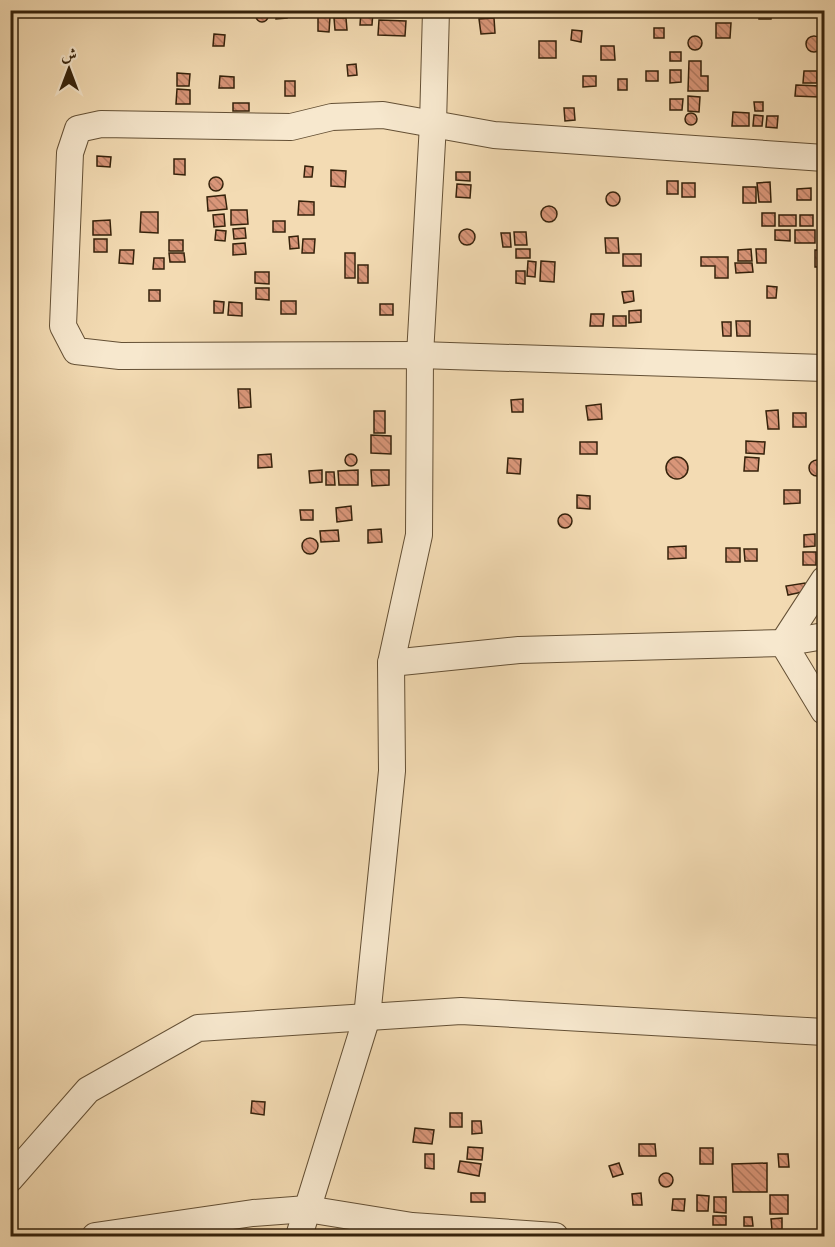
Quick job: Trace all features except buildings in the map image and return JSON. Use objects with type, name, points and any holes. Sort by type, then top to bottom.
[{"type":"street","points":[[299,1236],[367,1017],[392,771],[391,663],[419,536],[420,355],[433,124],[436,10]]},
{"type":"street","points":[[825,158],[494,135],[383,115],[332,117],[291,127],[101,124],[78,129],[70,153],[63,326],[76,351],[120,356],[420,355],[825,368]]},
{"type":"street","points":[[783,643],[825,580]]},
{"type":"street","points":[[391,663],[519,650],[783,643],[825,636]]},
{"type":"street","points":[[783,643],[825,711]]},
{"type":"street","points":[[10,1179],[88,1090],[198,1028],[460,1011],[825,1032]]},
{"type":"street","points":[[94,1236],[254,1213],[307,1209],[412,1226],[555,1236]]}]
